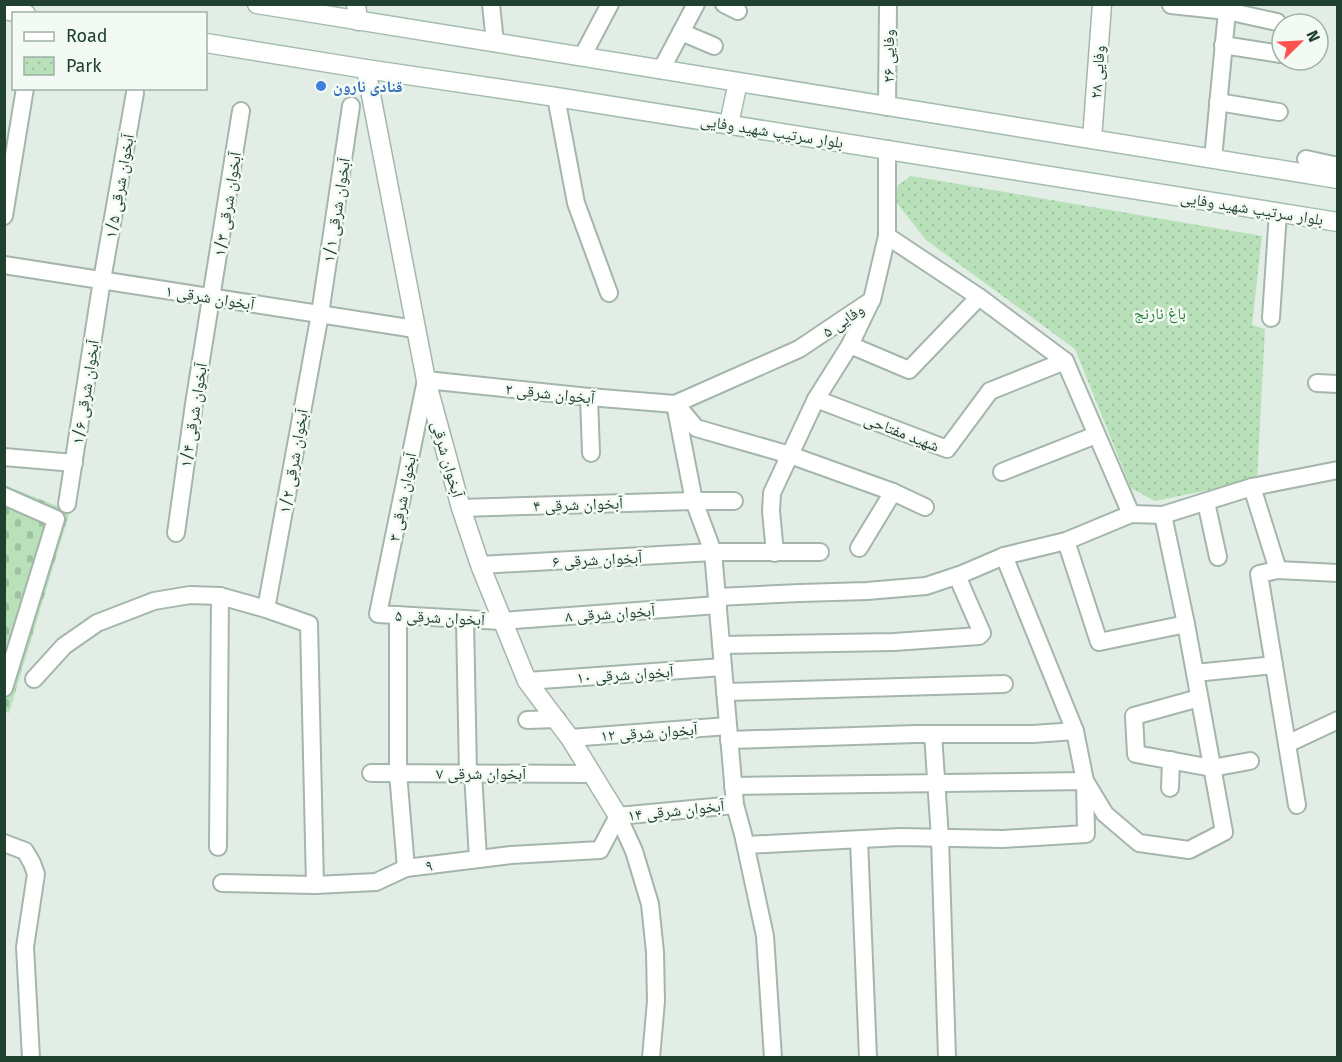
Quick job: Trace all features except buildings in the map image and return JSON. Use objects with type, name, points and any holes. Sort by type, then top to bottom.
[{"type":"main road","points":[[258,4],[357,13],[495,43],[1338,179]]},
{"type":"main road","name":"وفایی ۲۸","points":[[1092,139],[1102,4]]},
{"type":"main road","name":"بلوار سرتیپ شهید وفایی","points":[[207,43],[1338,222]]},
{"type":"main road","name":"آبخوان شرقی","points":[[366,69],[426,380],[461,508],[480,565],[527,681],[570,738],[618,816]]},
{"type":"main road","points":[[729,124],[738,82]]},
{"type":"street","points":[[490,4],[495,43]]},
{"type":"street","points":[[582,57],[610,4]]},
{"type":"street","points":[[661,70],[696,4]]},
{"type":"street","name":"وفایی ۲۶","points":[[887,106],[888,4]]},
{"type":"street","points":[[1171,5],[1227,11],[1270,21]]},
{"type":"street","points":[[1213,159],[1227,11]]},
{"type":"street","points":[[681,32],[714,46]]},
{"type":"street","points":[[1223,45],[1270,52]]},
{"type":"street","points":[[4,216],[25,90]]},
{"type":"street","name":"آبخوان شرقی ۱/۵","points":[[102,280],[135,93]]},
{"type":"street","points":[[556,97],[576,203],[609,292]]},
{"type":"street","points":[[1218,102],[1279,112]]},
{"type":"street","name":"آبخوان شرقی ۱/۱","points":[[320,314],[351,106]]},
{"type":"street","name":"آبخوان شرقی ۱/۳","points":[[212,297],[241,111]]},
{"type":"street","name":"وفایی ۵","points":[[675,404],[799,349],[872,300],[887,236],[887,149]]},
{"type":"street","points":[[1306,159],[1338,166]]},
{"type":"street","points":[[1271,318],[1278,212]]},
{"type":"street","points":[[887,236],[978,297],[1065,361],[1131,514],[1163,515],[1252,488],[1338,470]]},
{"type":"street","name":"آبخوان شرقی ۱","points":[[4,266],[415,329]]},
{"type":"street","name":"آبخوان شرقی ۱/۶","points":[[68,504],[102,280]]},
{"type":"street","name":"آبخوان شرقی ۱/۴","points":[[176,532],[212,297]]},
{"type":"street","points":[[850,345],[909,370],[978,297]]},
{"type":"street","points":[[775,552],[771,511],[772,493],[816,399],[850,345],[872,300]]},
{"type":"street","name":"آبخوان شرقی ۱/۲","points":[[266,609],[320,314]]},
{"type":"street","name":"شهید مفتاحی","points":[[816,399],[947,449],[990,391],[1065,361]]},
{"type":"street","name":"آبخوان شرقی ۲","points":[[426,380],[675,404]]},
{"type":"street","name":"آبخوان شرقی ۳","points":[[378,614],[426,380]]},
{"type":"street","points":[[1317,383],[1338,384]]},
{"type":"street","points":[[589,397],[591,453]]},
{"type":"street","points":[[675,404],[696,428],[790,455],[893,492],[925,507]]},
{"type":"street","points":[[675,404],[694,501],[713,552],[735,805],[765,936],[773,1058]]},
{"type":"street","points":[[1002,472],[1096,435]]},
{"type":"street","points":[[4,457],[74,463]]},
{"type":"street","points":[[1252,488],[1278,570]]},
{"type":"street","points":[[859,548],[893,492]]},
{"type":"street","points":[[4,496],[57,519],[4,688]]},
{"type":"street","name":"آبخوان شرقی ۴","points":[[461,508],[734,501]]},
{"type":"street","points":[[1206,502],[1218,557]]},
{"type":"street","name":"آبخوان شرقی ۸","points":[[501,621],[800,593],[927,586],[1005,556],[1066,541],[1131,514]]},
{"type":"street","points":[[1085,782],[1105,814],[1139,843],[1189,850],[1224,832],[1186,624],[1163,515]]},
{"type":"street","points":[[1066,541],[1099,642],[1186,624]]},
{"type":"street","name":"آبخوان شرقی ۶","points":[[480,565],[713,552],[820,552]]},
{"type":"street","points":[[746,845],[900,837],[1002,839],[1086,834],[1085,782],[1075,731],[1005,556]]},
{"type":"street","points":[[1298,805],[1259,574],[1278,570],[1338,573]]},
{"type":"street","points":[[722,645],[894,642],[979,636],[982,633],[957,576]]},
{"type":"street","points":[[34,679],[64,646],[97,623],[154,601],[190,595],[220,596],[309,624],[315,885]]},
{"type":"street","points":[[218,847],[220,596]]},
{"type":"street","name":"آبخوان شرقی ۵","points":[[378,614],[501,621]]},
{"type":"street","points":[[398,615],[398,773],[406,868]]},
{"type":"street","points":[[465,620],[471,773],[478,858]]},
{"type":"street","points":[[1195,673],[1274,665]]},
{"type":"street","name":"آبخوان شرقی ۱۰","points":[[527,681],[723,667]]},
{"type":"street","points":[[725,692],[1004,684]]},
{"type":"street","points":[[1199,698],[1134,716],[1136,754],[1212,768],[1250,761]]},
{"type":"street","points":[[527,720],[557,719]]},
{"type":"street","points":[[1287,744],[1338,720]]},
{"type":"street","name":"آبخوان شرقی ۱۲","points":[[570,738],[729,733],[1033,734],[1075,731]]},
{"type":"street","points":[[933,734],[940,838],[947,1058]]},
{"type":"street","points":[[1170,788],[1171,760]]},
{"type":"street","name":"آبخوان شرقی ۷","points":[[371,773],[591,774]]},
{"type":"street","points":[[733,786],[1085,782]]},
{"type":"street","name":"آبخوان شرقی ۱۴","points":[[618,816],[735,805]]},
{"type":"street","points":[[618,816],[634,851],[650,904],[655,952],[656,1000],[651,1058]]},
{"type":"street","name":"۹","points":[[222,883],[315,885],[376,882],[406,868],[478,858],[600,850],[618,816]]},
{"type":"street","points":[[859,840],[868,1058]]},
{"type":"street","points":[[4,843],[25,851],[36,874],[24,947],[31,1058]]},
{"type":"green space","name":"باغ نارنج","points":[[911,176],[1262,236],[1252,325],[1265,329],[1257,480],[1155,501],[1131,488],[1075,349],[926,240],[896,202],[898,185]]},
{"type":"green space","points":[[4,485],[70,511],[9,713],[4,711]]},
{"type":"place","name":"قنادی نارون","points":[[321,86]]}]
